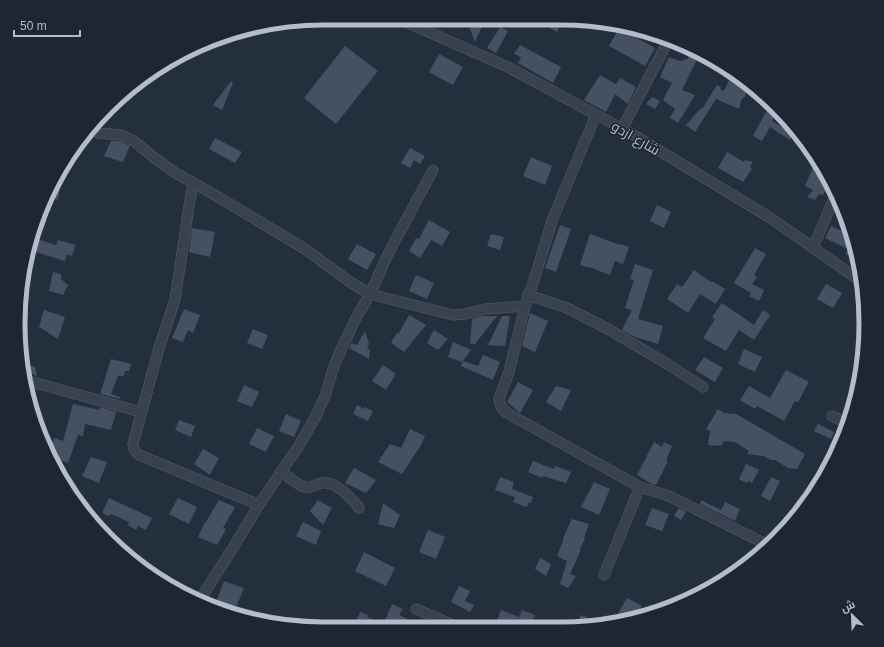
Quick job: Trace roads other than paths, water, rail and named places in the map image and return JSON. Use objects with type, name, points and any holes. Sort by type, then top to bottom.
[{"type":"street","name":"شارع ازدو","points":[[413,25],[510,68],[622,129],[769,218],[855,277]]},
{"type":"street","points":[[622,129],[666,45]]},
{"type":"street","points":[[596,115],[553,218],[524,306],[509,372],[499,398],[502,407],[507,413],[640,487],[668,496],[762,543]]},
{"type":"street","points":[[95,132],[121,135],[134,141],[174,172],[305,249],[350,282],[370,294],[453,315],[486,309],[524,306]]},
{"type":"street","points":[[202,596],[259,505],[300,444],[316,416],[325,396],[335,363],[355,320],[370,294],[389,252],[433,170]]},
{"type":"street","points":[[194,183],[175,300],[159,348],[141,412],[133,444],[134,450],[137,454],[259,505]]},
{"type":"street","points":[[813,248],[833,201]]},
{"type":"street","points":[[528,295],[567,308],[608,329],[670,365],[703,387]]},
{"type":"street","points":[[31,382],[141,412]]},
{"type":"street","points":[[832,416],[842,421]]},
{"type":"street","points":[[281,471],[303,486],[309,487],[327,482],[347,494],[359,508]]},
{"type":"street","points":[[604,575],[640,487]]},
{"type":"street","points":[[416,609],[446,622]]}]
